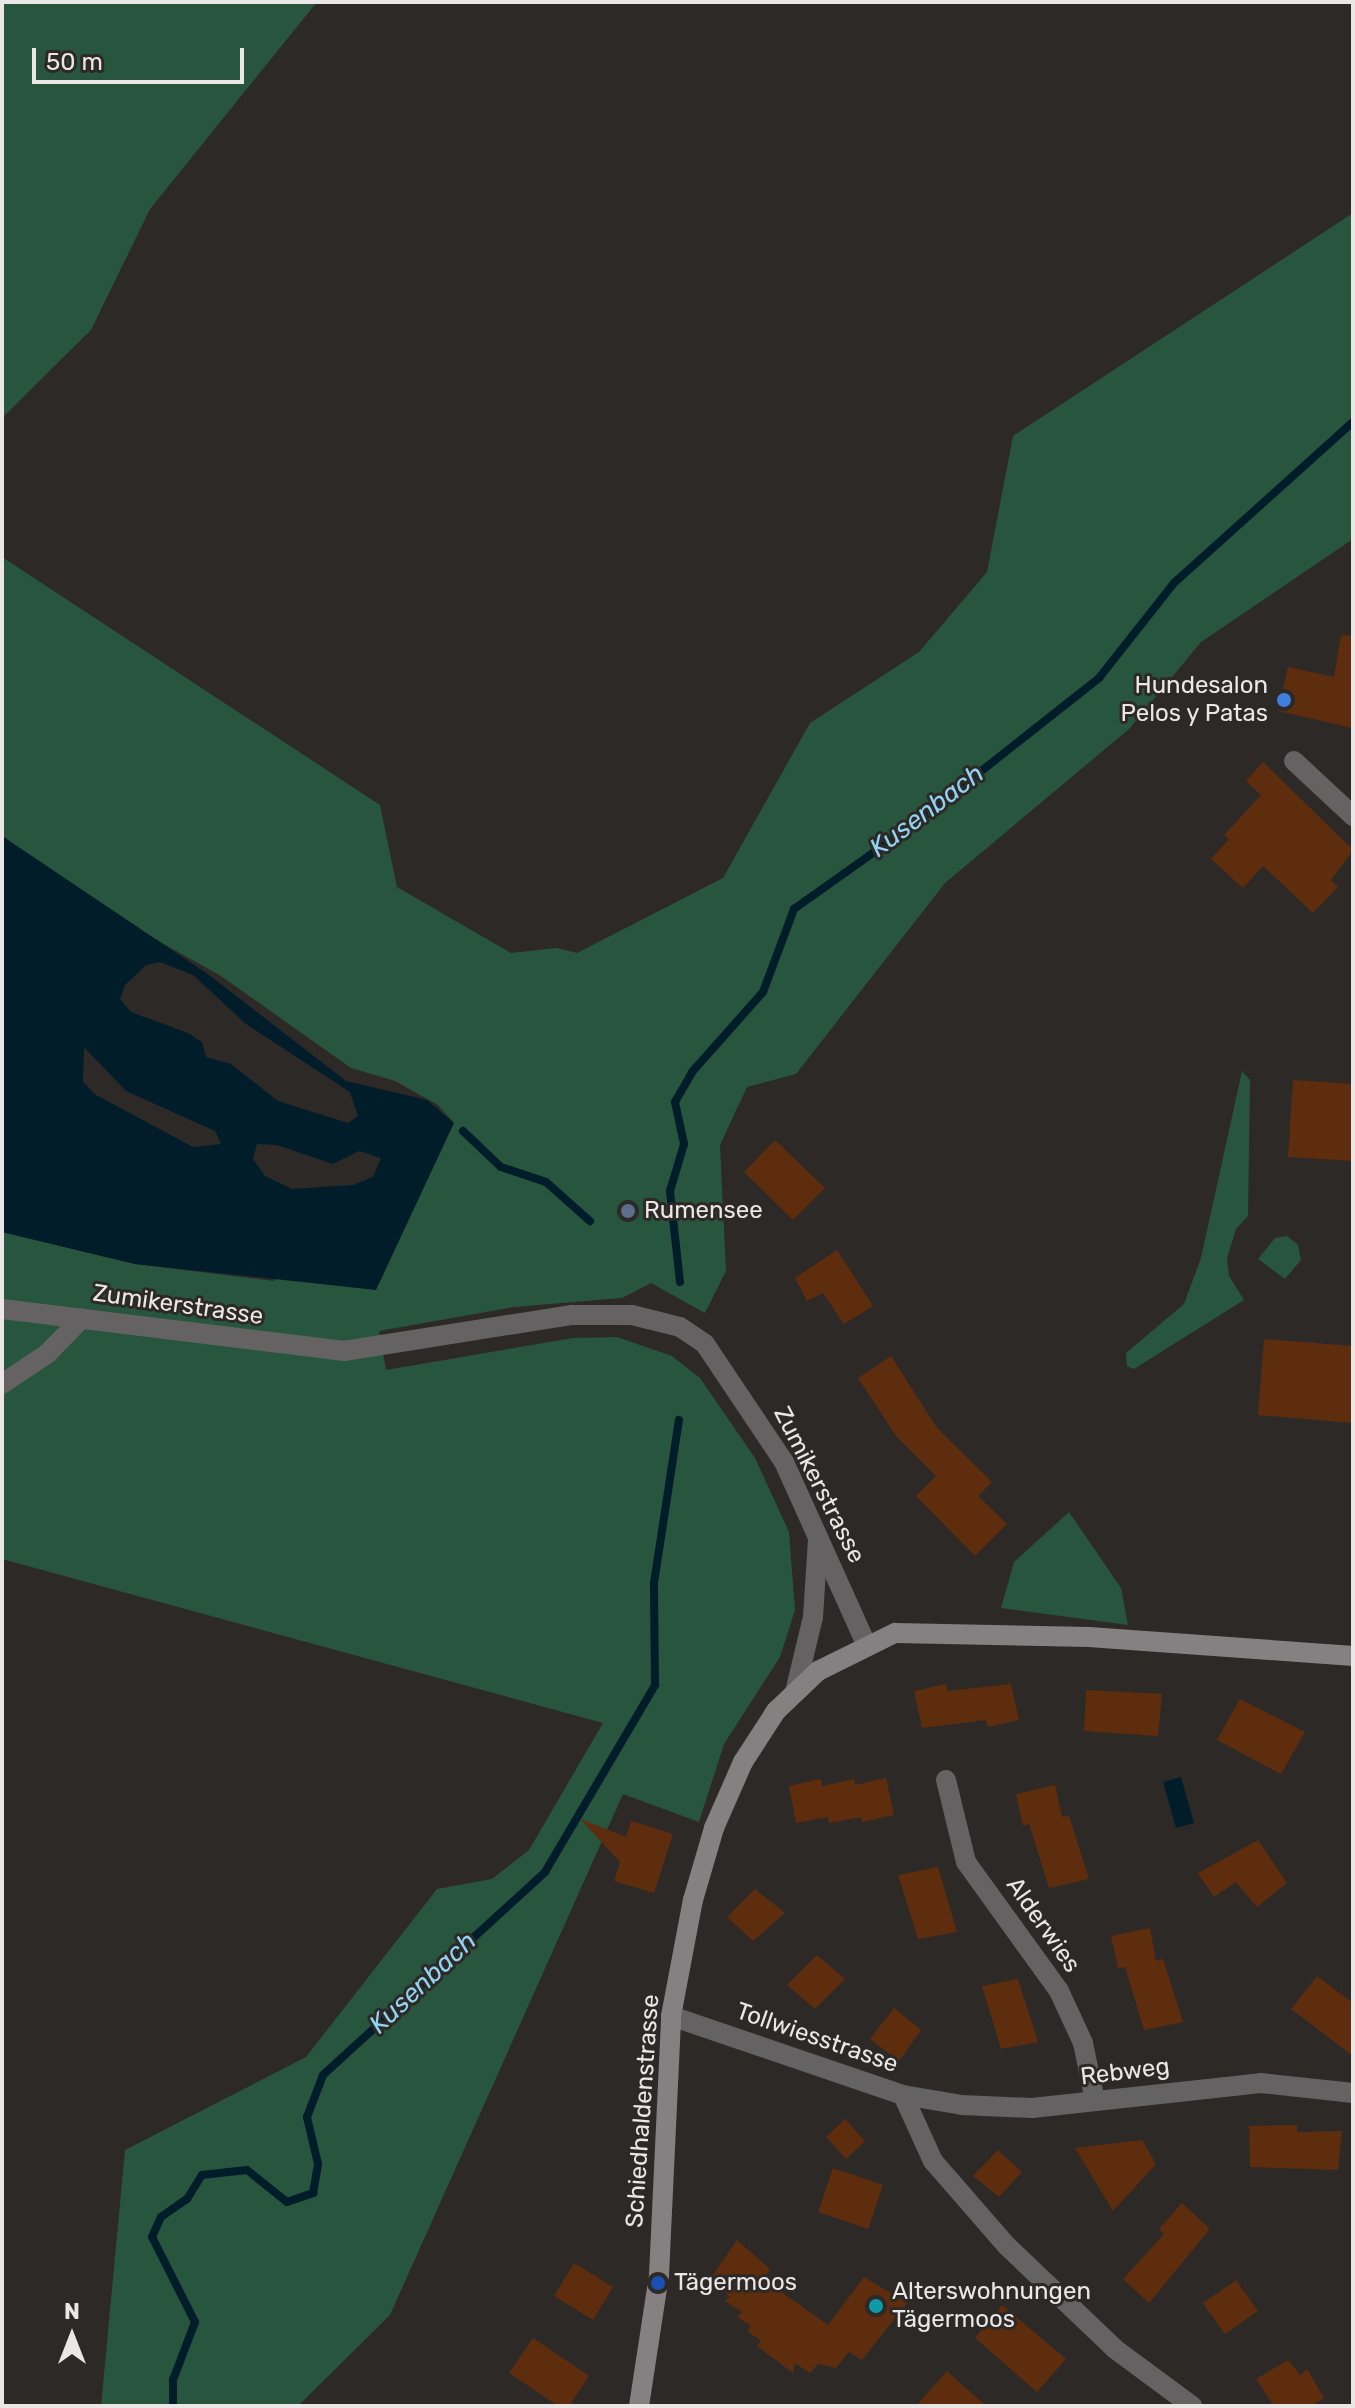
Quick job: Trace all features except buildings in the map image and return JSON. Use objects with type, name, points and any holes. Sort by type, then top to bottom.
[{"type":"main road","points":[[866,1644],[895,1633],[932,1630],[1353,1656]]},
{"type":"main road","name":"Schiedhaldenstrasse","points":[[639,2406],[659,2275],[671,2016],[693,1900],[714,1828],[759,1733],[818,1671],[866,1644]]},
{"type":"street","points":[[1294,761],[1353,816]]},
{"type":"street","name":"Zumikerstrasse","points":[[2,1309],[344,1351],[572,1315],[632,1315],[680,1327],[705,1344],[750,1405],[818,1532],[866,1644]]},
{"type":"street","points":[[2,1384],[47,1354],[82,1318]]},
{"type":"street","points":[[795,1692],[813,1617],[818,1532]]},
{"type":"street","name":"Alderwies","points":[[946,1780],[966,1862],[1059,1991],[1083,2043],[1095,2101]]},
{"type":"street","name":"Tollwiesstrasse","points":[[671,2016],[903,2095],[933,2161],[1007,2246],[1115,2349],[1192,2406]]},
{"type":"street","name":"Rebweg","points":[[903,2095],[962,2105],[1032,2108],[1261,2083],[1353,2093]]},
{"type":"green space","points":[[2,2],[317,2],[150,209],[91,330],[2,418]]},
{"type":"green space","points":[[1353,213],[1353,539],[1201,642],[1129,729],[945,883],[796,1074],[747,1087],[720,1145],[726,1271],[705,1313],[651,1283],[622,1298],[514,1307],[379,1331],[386,1370],[573,1338],[617,1337],[672,1356],[700,1378],[755,1458],[789,1532],[795,1610],[780,1657],[724,1744],[699,1822],[623,1794],[390,2315],[298,2406],[101,2406],[125,2150],[306,2057],[437,1889],[492,1879],[529,1850],[603,1723],[2,1559],[2,1232],[135,1264],[274,1281],[454,1123],[438,1105],[395,1081],[351,1068],[221,976],[146,934],[2,836],[2,557],[380,805],[397,887],[511,953],[557,948],[577,953],[723,878],[810,723],[919,652],[987,572],[1013,436]]},
{"type":"green space","points":[[1242,1071],[1250,1080],[1248,1216],[1236,1229],[1227,1258],[1229,1276],[1244,1300],[1134,1369],[1127,1366],[1126,1353],[1184,1304],[1201,1258]]},
{"type":"green space","points":[[1287,1236],[1298,1245],[1301,1260],[1285,1279],[1258,1259],[1275,1238]]},
{"type":"green space","points":[[1069,1512],[1121,1588],[1128,1625],[1001,1608],[1014,1562]]},
{"type":"water","points":[[2,836],[209,975],[346,1081],[427,1100],[454,1123],[376,1290],[135,1264],[2,1232]],"holes":[[[160,962],[193,975],[246,1024],[350,1092],[358,1116],[348,1123],[278,1101],[231,1064],[206,1057],[202,1042],[188,1033],[131,1012],[120,999],[125,985],[146,965]],[[84,1047],[126,1091],[215,1131],[221,1144],[193,1147],[96,1095],[83,1082]],[[257,1144],[277,1145],[333,1164],[359,1151],[381,1158],[373,1177],[353,1185],[292,1189],[265,1176],[253,1159]]]},
{"type":"water","points":[[1181,1777],[1194,1823],[1176,1828],[1163,1782]]},
{"type":"waterway","name":"Kusenbach","points":[[680,1282],[670,1191],[684,1144],[675,1102],[692,1072],[763,992],[794,909],[918,821],[1099,678],[1174,583],[1353,422]]},
{"type":"waterway","points":[[463,1131],[501,1167],[546,1182],[590,1221]]},
{"type":"waterway","name":"Kusenbach","points":[[173,2406],[173,2380],[195,2322],[152,2237],[161,2217],[187,2199],[202,2175],[247,2170],[287,2202],[313,2193],[318,2164],[307,2117],[323,2075],[545,1872],[655,1685],[654,1583],[679,1420]]},
{"type":"place","name":"Hundesalon Pelos y Patas","points":[[1284,700]]},
{"type":"place","name":"Rumensee","points":[[628,1211]]},
{"type":"place","name":"Tägermoos","points":[[658,2283]]},
{"type":"place","name":"Alterswohnungen Tägermoos","points":[[876,2306]]}]
